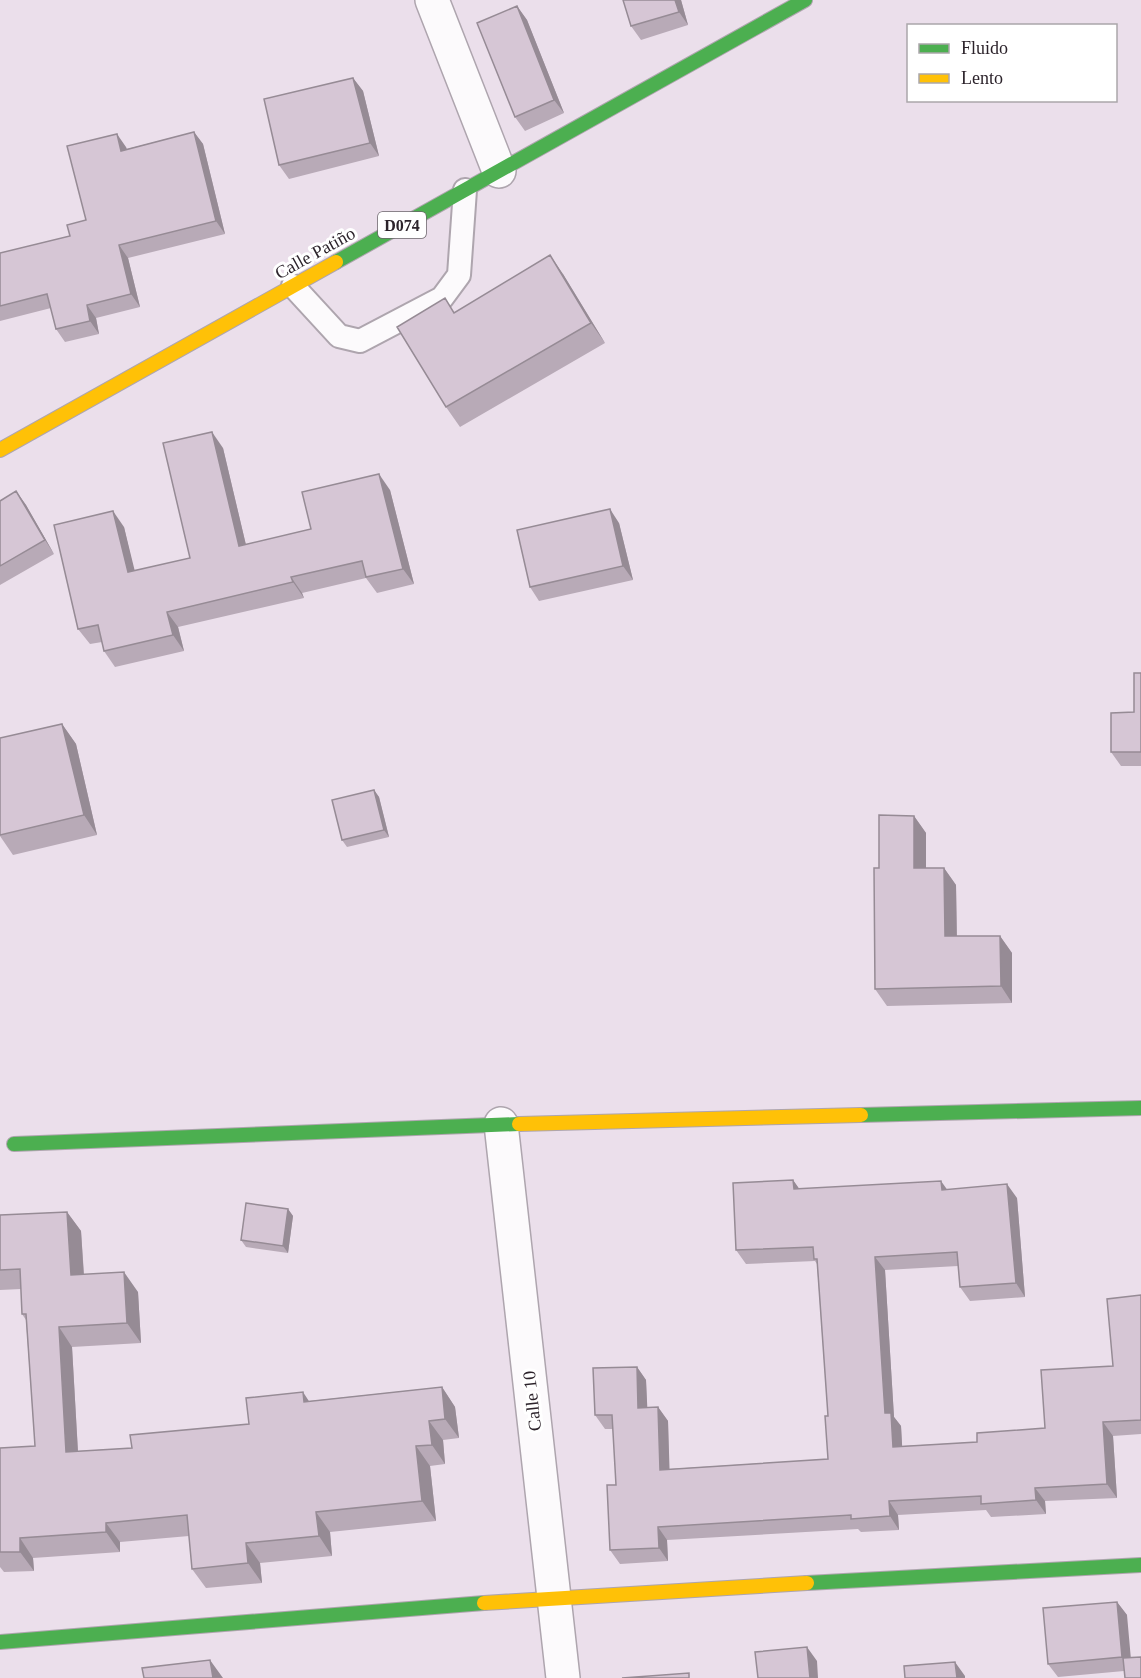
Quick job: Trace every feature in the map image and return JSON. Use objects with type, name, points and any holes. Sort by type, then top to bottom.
[{"type":"street","points":[[432,0],[499,171]]},
{"type":"street","name":"Calle Patiño","points":[[0,450],[805,0]]},
{"type":"street","points":[[14,1144],[501,1124],[1141,1108]]},
{"type":"street","name":"Calle 10","points":[[501,1124],[563,1678]]},
{"type":"street","points":[[0,1642],[554,1597],[1141,1565]]},
{"type":"lane","points":[[293,286],[339,336],[360,341],[442,298],[459,275],[465,190]]},
{"type":"building","points":[[623,0],[675,0],[679,12],[631,26]]},
{"type":"building","points":[[517,6],[554,100],[515,117],[477,23]]},
{"type":"building","points":[[353,78],[370,143],[279,165],[264,99]]},
{"type":"building","points":[[194,132],[216,221],[119,245],[131,294],[87,305],[90,321],[56,329],[47,294],[0,306],[0,253],[70,236],[67,225],[86,220],[67,146],[117,134],[121,151]]},
{"type":"building","points":[[550,255],[591,323],[446,407],[397,327],[445,298],[454,313]]},
{"type":"building","points":[[212,432],[239,546],[311,529],[302,492],[379,474],[403,569],[366,577],[362,561],[291,577],[293,582],[167,612],[173,635],[104,651],[98,625],[78,629],[54,525],[113,511],[128,572],[190,558],[163,443]]},
{"type":"building","points":[[16,491],[45,540],[0,566],[0,501]]},
{"type":"building","points":[[610,509],[623,566],[530,587],[517,530]]},
{"type":"building","points":[[1134,673],[1141,673],[1141,752],[1111,752],[1111,713],[1134,712]]},
{"type":"building","points":[[62,724],[84,815],[0,835],[0,738]]},
{"type":"building","points":[[374,790],[384,830],[342,840],[332,800]]},
{"type":"building","points":[[879,815],[914,816],[914,868],[944,868],[945,936],[1000,936],[1001,986],[875,989],[874,868],[879,868]]},
{"type":"building","points":[[793,1180],[794,1189],[941,1181],[942,1190],[1007,1184],[1016,1283],[960,1287],[957,1252],[875,1257],[885,1413],[891,1413],[893,1447],[977,1442],[977,1433],[1045,1428],[1041,1370],[1113,1366],[1107,1299],[1141,1295],[1141,1420],[1103,1422],[1107,1484],[1035,1488],[1036,1500],[981,1504],[981,1496],[889,1501],[890,1516],[851,1519],[851,1515],[658,1527],[659,1548],[610,1550],[607,1485],[616,1485],[612,1415],[595,1415],[593,1368],[637,1367],[638,1408],[658,1407],[660,1470],[828,1459],[825,1416],[828,1416],[817,1259],[814,1259],[813,1247],[736,1250],[733,1183]]},
{"type":"building","points":[[246,1203],[288,1209],[283,1246],[241,1240]]},
{"type":"building","points":[[67,1212],[71,1275],[124,1272],[127,1323],[59,1327],[66,1452],[132,1448],[130,1435],[249,1424],[246,1398],[303,1392],[304,1402],[442,1387],[445,1419],[429,1421],[432,1445],[416,1446],[422,1501],[316,1512],[319,1536],[246,1543],[248,1563],[192,1569],[187,1515],[106,1523],[106,1532],[20,1538],[20,1552],[0,1552],[0,1448],[35,1446],[26,1314],[22,1314],[20,1269],[0,1270],[0,1215]]},
{"type":"building","points":[[1117,1602],[1122,1657],[1048,1664],[1043,1608]]},
{"type":"building","points":[[807,1647],[810,1678],[758,1678],[755,1652]]},
{"type":"building","points":[[1141,1657],[1141,1678],[1125,1678],[1123,1658]]},
{"type":"building","points":[[210,1660],[213,1678],[144,1678],[142,1668]]},
{"type":"building","points":[[955,1662],[957,1678],[905,1678],[904,1666]]},
{"type":"building","points":[[689,1673],[689,1678],[622,1678]]},
{"type":"traffic: fast","points":[[336,262],[805,0]]},
{"type":"traffic: fast","points":[[861,1115],[1141,1108]]},
{"type":"traffic: fast","points":[[14,1144],[519,1124]]},
{"type":"traffic: fast","points":[[807,1583],[1141,1565]]},
{"type":"traffic: fast","points":[[0,1642],[484,1603]]},
{"type":"traffic: slow","points":[[0,450],[336,262]]},
{"type":"traffic: slow","points":[[519,1124],[861,1115]]},
{"type":"traffic: slow","points":[[484,1603],[807,1583]]}]
